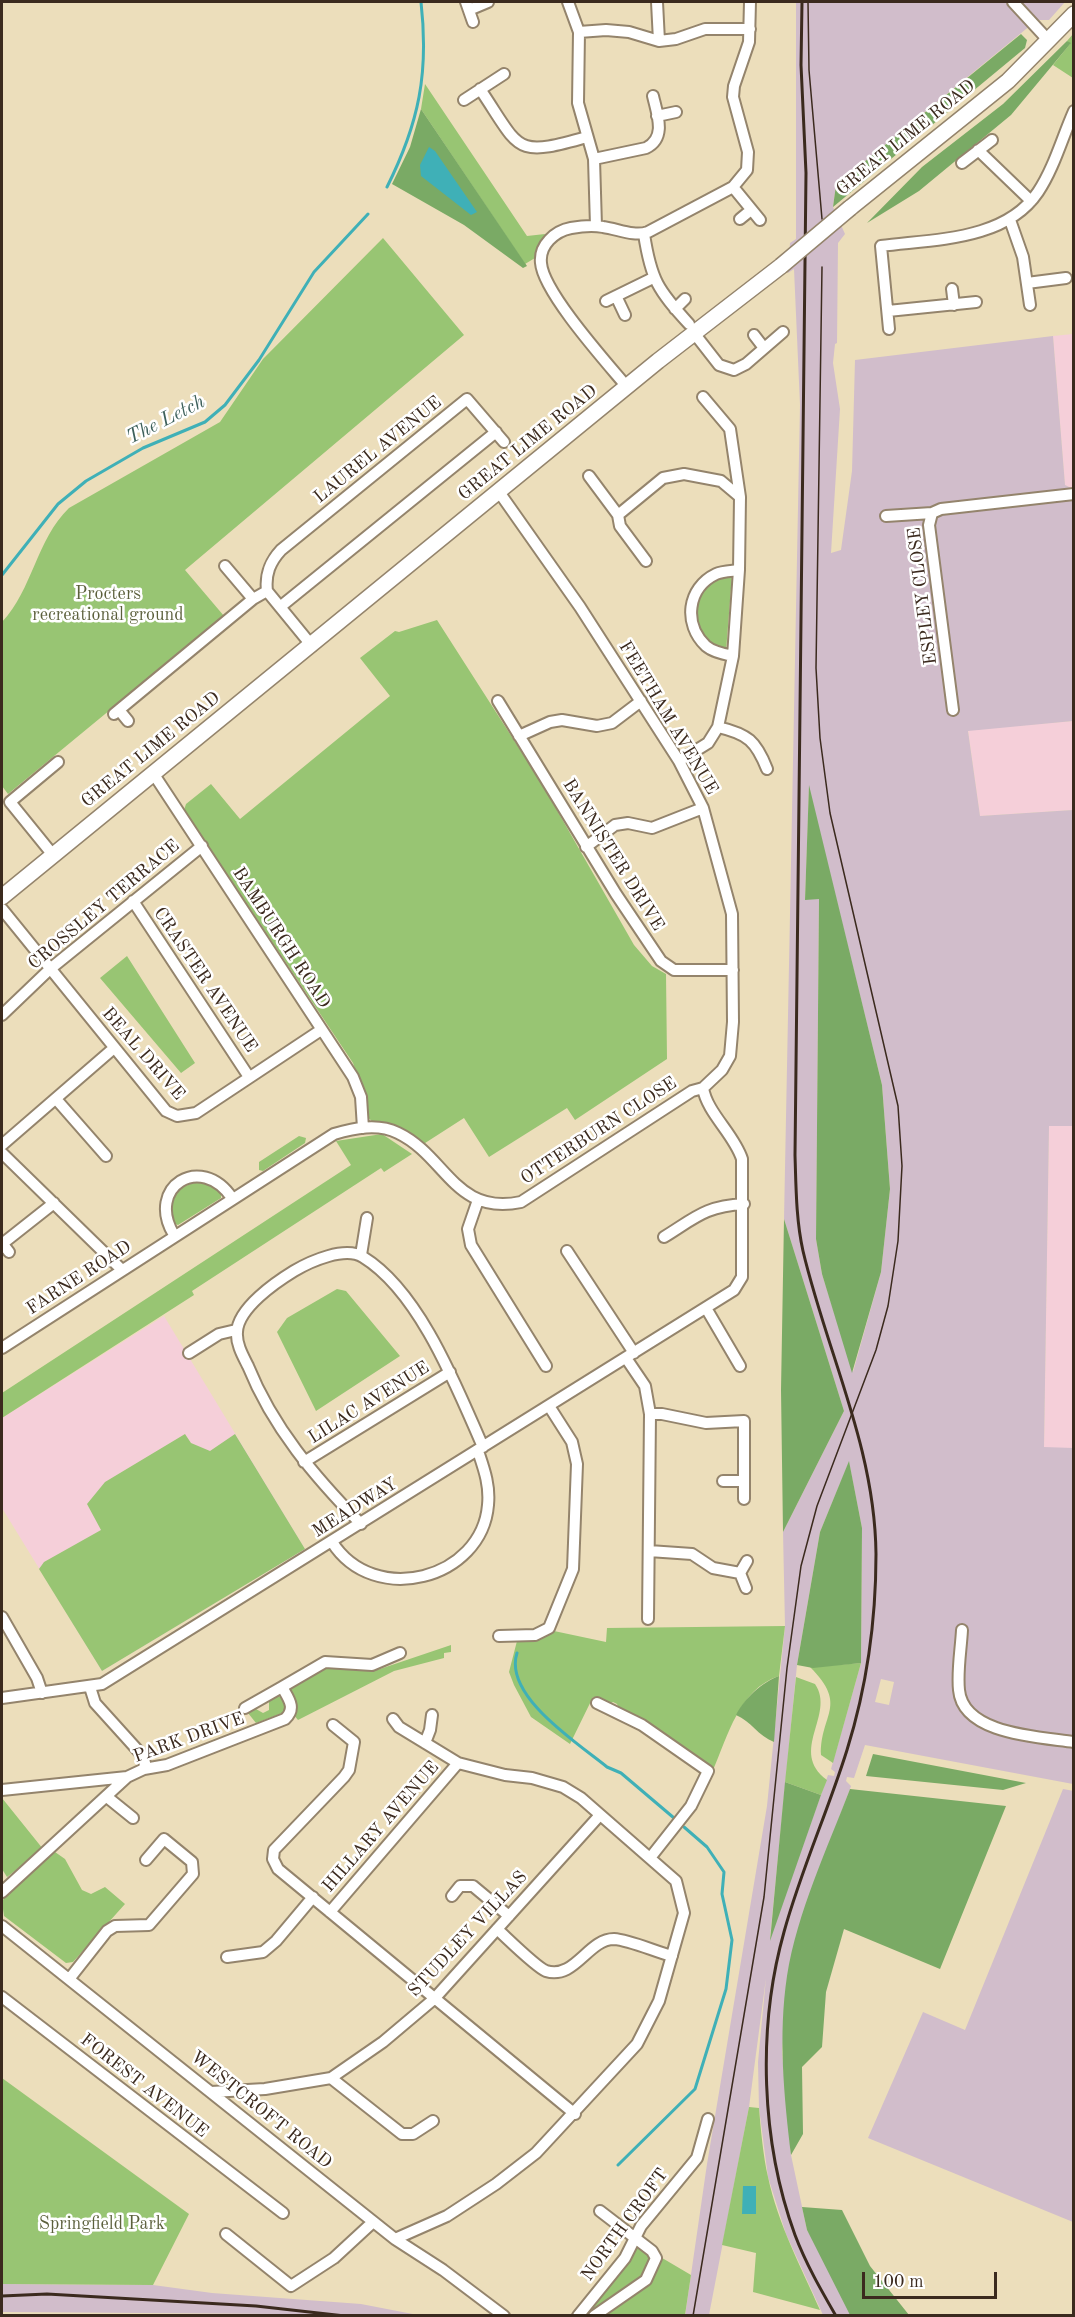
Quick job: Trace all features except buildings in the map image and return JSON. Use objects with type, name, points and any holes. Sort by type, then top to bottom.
[{"type":"main road","name":"GREAT LIME ROAD","points":[[2,897],[627,387],[691,329],[781,266],[1008,81],[1074,15]]},
{"type":"street","points":[[473,22],[467,6],[488,2]]},
{"type":"street","points":[[568,2],[579,32],[578,103],[594,159],[596,226]]},
{"type":"street","points":[[657,2],[659,41]]},
{"type":"street","points":[[627,387],[586,339],[548,282],[541,264],[545,245],[557,233],[596,226],[644,234],[733,187],[744,176],[749,158],[733,97],[736,80],[748,51],[750,2]]},
{"type":"street","points":[[1013,2],[1049,41]]},
{"type":"street","points":[[579,32],[606,30],[629,32],[659,41],[676,39],[705,29],[750,29]]},
{"type":"street","points":[[464,100],[504,74]]},
{"type":"street","points":[[480,89],[512,137],[525,147],[535,150],[549,148],[588,137]]},
{"type":"street","points":[[594,159],[650,147],[659,132],[653,96]]},
{"type":"street","points":[[889,329],[881,246],[961,235],[988,229],[1010,220],[1031,201],[1050,170],[1074,111]]},
{"type":"street","points":[[657,116],[676,112]]},
{"type":"street","points":[[962,163],[992,140]]},
{"type":"street","points":[[978,150],[1031,201]]},
{"type":"street","points":[[733,187],[760,220]]},
{"type":"street","points":[[740,219],[751,210]]},
{"type":"street","points":[[1010,220],[1023,257],[1030,305]]},
{"type":"street","points":[[644,234],[653,278],[663,296],[719,364],[726,369],[734,370],[746,363],[783,332]]},
{"type":"street","points":[[625,315],[611,299],[653,278]]},
{"type":"street","points":[[1027,283],[1066,278]]},
{"type":"street","points":[[952,289],[954,305]]},
{"type":"street","points":[[675,309],[685,299]]},
{"type":"street","points":[[888,311],[976,302]]},
{"type":"street","points":[[754,335],[764,348]]},
{"type":"street","points":[[679,761],[708,743],[718,727],[733,656],[739,570],[740,497],[730,429],[703,397]]},
{"type":"street","name":"LAUREL AVENUE","points":[[267,591],[266,580],[271,553],[467,399],[504,442]]},
{"type":"street","points":[[280,607],[496,432]]},
{"type":"street","points":[[618,515],[663,478],[684,474],[722,481],[740,497]]},
{"type":"street","points":[[589,476],[618,515],[621,526],[646,561]]},
{"type":"street","name":"FEETHAM AVENUE","points":[[499,492],[567,586],[679,761],[703,807],[732,914],[733,970],[733,1042],[730,1056],[722,1070],[703,1088]]},
{"type":"street","name":"ESPLEY CLOSE","points":[[953,710],[929,525],[932,513],[941,509],[1074,494]]},
{"type":"street","points":[[886,516],[932,513]]},
{"type":"street","points":[[225,566],[254,599]]},
{"type":"street","points":[[733,656],[707,646],[691,621],[691,610],[697,591],[703,583],[717,573],[739,570]]},
{"type":"street","points":[[129,721],[116,712],[254,599],[267,591],[312,646]]},
{"type":"street","name":"BANNISTER DRIVE","points":[[498,701],[586,847],[667,967],[674,970],[733,970]]},
{"type":"street","points":[[519,736],[550,722],[562,720],[597,726],[612,723],[641,701]]},
{"type":"street","points":[[718,727],[735,731],[751,739],[761,753],[767,769]]},
{"type":"street","points":[[52,855],[10,802],[58,762]]},
{"type":"street","name":"BAMBURGH ROAD","points":[[153,773],[353,1077],[360,1096],[363,1128]]},
{"type":"street","points":[[586,847],[615,825],[628,823],[652,828],[703,807]]},
{"type":"street","name":"CROSSLEY TERRACE","points":[[2,1014],[50,969],[202,846]]},
{"type":"street","name":"CRASTER AVENUE","points":[[132,901],[249,1077]]},
{"type":"street","name":"BEAL DRIVE","points":[[2,909],[166,1111],[177,1116],[196,1113],[321,1030]]},
{"type":"street","points":[[2,1145],[114,1048]]},
{"type":"street","name":"OTTERBURN CLOSE","points":[[363,1128],[397,1132],[411,1142],[469,1196],[495,1205],[521,1202],[692,1091],[703,1088]]},
{"type":"street","name":"MEADWAY","points":[[2,1698],[90,1687],[110,1679],[734,1290],[742,1277],[744,1174],[740,1153],[707,1099],[703,1088]]},
{"type":"street","points":[[56,1099],[106,1156]]},
{"type":"street","name":"FARNE ROAD","points":[[2,1348],[316,1144],[334,1134],[363,1128]]},
{"type":"street","points":[[2,1154],[122,1269]]},
{"type":"street","points":[[174,1235],[166,1221],[166,1202],[170,1191],[184,1179],[200,1176],[214,1179],[232,1198]]},
{"type":"street","points":[[478,1200],[468,1229],[471,1245],[546,1366]]},
{"type":"street","points":[[4,1246],[54,1203]]},
{"type":"street","points":[[664,1237],[706,1211],[719,1206],[744,1204]]},
{"type":"street","points":[[361,1255],[367,1218]]},
{"type":"street","points":[[567,1251],[630,1356],[645,1386],[650,1414],[648,1618]]},
{"type":"street","points":[[332,1542],[352,1566],[374,1576],[424,1578],[441,1570],[465,1550],[484,1520],[488,1507],[488,1485],[480,1449],[450,1372],[418,1316],[394,1285],[361,1255],[327,1257],[303,1266],[254,1302],[236,1330],[238,1342],[255,1384],[286,1438],[304,1462],[361,1524]]},
{"type":"street","points":[[706,1308],[740,1366]]},
{"type":"street","points":[[189,1353],[219,1334],[236,1330]]},
{"type":"street","name":"LILAC AVENUE","points":[[304,1462],[450,1372]]},
{"type":"street","points":[[499,1636],[535,1635],[549,1628],[573,1569],[577,1464],[572,1442],[549,1407]]},
{"type":"street","points":[[650,1414],[662,1414],[706,1423],[744,1421],[744,1499]]},
{"type":"street","points":[[723,1481],[744,1481]]},
{"type":"street","points":[[649,1551],[692,1554],[713,1568],[740,1573]]},
{"type":"street","points":[[740,1573],[747,1561]]},
{"type":"street","points":[[740,1573],[746,1588]]},
{"type":"street","points":[[2,1617],[37,1678],[42,1693]]},
{"type":"street","points":[[962,1630],[959,1691],[969,1711],[990,1726],[1074,1742]]},
{"type":"street","name":"PARK DRIVE","points":[[245,1708],[262,1705],[282,1687],[325,1662],[372,1665],[400,1653]]},
{"type":"street","points":[[90,1687],[95,1703],[142,1755],[146,1763],[144,1769]]},
{"type":"street","name":"PARK DRIVE","points":[[2,1892],[127,1777],[144,1769],[167,1765],[285,1719],[290,1715],[292,1706],[282,1687]]},
{"type":"street","points":[[597,1704],[613,1707],[708,1771],[691,1806],[650,1858]]},
{"type":"street","points":[[425,1743],[432,1715]]},
{"type":"street","points":[[393,1719],[399,1727],[458,1763],[505,1775],[532,1778],[563,1787],[581,1798],[676,1881],[684,1913],[659,2001],[637,2044],[575,2114],[536,2153],[495,2184],[447,2216],[395,2239]]},
{"type":"street","points":[[333,1725],[354,1742],[349,1770],[274,1851],[273,1859],[278,1869],[575,2114]]},
{"type":"street","name":"HILLARY AVENUE","points":[[330,1912],[458,1763]]},
{"type":"street","points":[[2,1790],[127,1777]]},
{"type":"street","points":[[106,1797],[133,1818]]},
{"type":"street","name":"STUDLEY VILLAS","points":[[211,2092],[265,2089],[331,2078],[384,2042],[434,1999],[600,1815]]},
{"type":"street","points":[[70,1978],[107,1931],[115,1926],[149,1925],[193,1874],[192,1862],[164,1839],[146,1860]]},
{"type":"street","name":"STUDLEY VILLAS","points":[[452,1896],[460,1886],[473,1886],[509,1916]]},
{"type":"street","points":[[227,1957],[263,1952],[276,1941],[312,1897]]},
{"type":"street","name":"WESTCROFT ROAD","points":[[2,1926],[373,2222],[443,2270],[504,2316]]},
{"type":"street","points":[[497,1929],[545,1971],[558,1972],[571,1967],[598,1943],[615,1939],[672,1956]]},
{"type":"street","name":"FOREST AVENUE","points":[[2,1997],[283,2213]]},
{"type":"street","points":[[331,2078],[402,2134],[413,2134],[432,2121]]},
{"type":"street","name":"NORTH CROFT","points":[[578,2316],[625,2258],[633,2238],[697,2158],[708,2119]]},
{"type":"street","points":[[594,2316],[643,2283],[656,2255],[600,2211]]},
{"type":"street","points":[[225,2234],[291,2286],[334,2258],[373,2222]]},
{"type":"shaded area","points":[[796,2],[1065,2],[1049,20],[1037,20],[836,185],[833,207],[845,234],[838,243],[837,343],[833,363],[840,409],[831,553],[841,550],[852,471],[855,360],[1053,336],[1065,485],[1073,489],[1073,721],[968,731],[980,816],[1073,810],[1074,1126],[1049,1126],[1044,1447],[1073,1448],[1073,1784],[865,1745],[854,1778],[847,1777],[846,1781],[851,1786],[811,1892],[796,1943],[788,1974],[782,2052],[791,2155],[807,2230],[861,2315],[823,2315],[786,2234],[768,2177],[759,2108],[758,2062],[766,1978],[749,2107],[709,2315],[685,2316],[707,2164],[767,1806],[785,1626],[783,1532],[844,1411],[784,1219],[800,405],[794,269],[788,273],[790,243],[796,239]],"holes":[[[809,788],[882,1085],[890,1189],[881,1272],[853,1372],[822,1274],[816,1239],[819,898],[805,899]],[[849,1462],[862,1528],[861,1663],[831,1769],[835,1772],[834,1776],[828,1775],[770,1938],[797,1665],[820,1532]],[[881,1679],[894,1682],[889,1705],[875,1702]]]},
{"type":"shaded area","points":[[1073,334],[1073,489],[1065,485],[1053,336]]},
{"type":"shaded area","points":[[1073,721],[1073,810],[980,816],[968,730]]},
{"type":"shaded area","points":[[1049,1126],[1073,1126],[1073,1448],[1044,1448]]},
{"type":"shaded area","points":[[164,1316],[305,1549],[102,1671],[2,1508],[2,1418]]},
{"type":"shaded area","points":[[1063,1789],[1074,1791],[1073,2222],[868,2138],[923,2012],[965,2030]]},
{"type":"shaded area","points":[[2,2284],[153,2285],[212,2293],[361,2304],[418,2315],[2,2312]]},
{"type":"green space","points":[[1021,34],[1027,40],[1025,48],[833,207],[836,185]]},
{"type":"green space","points":[[1073,34],[1073,78],[1053,65],[1070,44],[1067,41]]},
{"type":"green space","points":[[1067,41],[1071,43],[1011,115],[919,191],[867,223],[922,167],[1003,104]]},
{"type":"green space","points":[[425,84],[527,236],[545,234],[535,258],[525,264],[421,109]]},
{"type":"green space","points":[[421,109],[527,266],[523,268],[464,225],[392,184],[410,147]]},
{"type":"green space","name":"Procters recreational ground","points":[[383,238],[464,335],[185,570],[224,616],[8,794],[2,786],[2,622],[21,595],[41,549],[58,521],[69,508],[220,422],[263,359]]},
{"type":"green space","points":[[732,576],[726,651],[700,632],[696,618],[699,600],[704,589],[715,580]]},
{"type":"green space","points":[[437,620],[542,784],[634,945],[652,966],[666,974],[667,1059],[575,1120],[567,1108],[489,1157],[464,1118],[422,1145],[405,1130],[373,1122],[366,1116],[363,1093],[353,1063],[184,810],[186,804],[211,784],[240,819],[390,696],[360,658],[395,631],[399,632]]},
{"type":"green space","points":[[809,785],[882,1085],[890,1189],[881,1272],[852,1373],[822,1274],[816,1239],[819,899],[805,900]]},
{"type":"green space","points":[[127,956],[195,1063],[181,1073],[100,978]]},
{"type":"green space","points":[[382,1134],[412,1154],[384,1172],[381,1168],[192,1291],[194,1295],[2,1418],[2,1393],[351,1165],[336,1141]]},
{"type":"green space","points":[[299,1136],[306,1138],[305,1143],[263,1171],[259,1170],[259,1162]]},
{"type":"green space","points":[[200,1182],[212,1185],[221,1192],[221,1198],[178,1225],[173,1223],[172,1208],[176,1195],[185,1186]]},
{"type":"green space","points":[[784,1219],[844,1411],[783,1532],[781,1390]]},
{"type":"green space","points":[[337,1289],[346,1291],[400,1356],[316,1411],[277,1332],[287,1318]]},
{"type":"green space","points":[[185,1434],[191,1443],[210,1451],[235,1434],[305,1549],[102,1671],[39,1569],[44,1562],[101,1530],[87,1504],[105,1482]]},
{"type":"green space","points":[[849,1461],[862,1528],[861,1663],[813,1668],[797,1665],[820,1532]]},
{"type":"green space","points":[[785,1626],[779,1676],[765,1682],[744,1702],[713,1770],[619,1709],[617,1704],[613,1702],[609,1704],[593,1697],[570,1744],[531,1717],[509,1672],[517,1641],[542,1638],[554,1631],[606,1642],[607,1628]]},
{"type":"green space","points":[[451,1645],[451,1652],[444,1653],[444,1658],[394,1671],[298,1720],[292,1709],[291,1687],[327,1666],[377,1670]]},
{"type":"green space","points":[[861,1663],[833,1763],[821,1755],[824,1729],[830,1710],[828,1691],[810,1667]]},
{"type":"green space","points":[[779,1676],[774,1742],[736,1715],[754,1692],[766,1682]]},
{"type":"green space","points":[[796,1677],[815,1684],[820,1696],[812,1757],[816,1769],[827,1780],[821,1795],[785,1782]]},
{"type":"green space","points":[[278,1696],[283,1698],[285,1712],[256,1723],[248,1713],[256,1709],[263,1713],[269,1710],[269,1701]]},
{"type":"green space","points":[[873,1754],[1026,1783],[1003,1790],[866,1776]]},
{"type":"green space","points":[[785,1782],[821,1795],[770,1941]]},
{"type":"green space","points":[[850,1789],[1006,1806],[940,1969],[844,1929],[826,1992],[822,2047],[802,2067],[803,2134],[791,2155],[782,2043],[787,1976],[805,1905]]},
{"type":"green space","points":[[2,1798],[43,1849],[7,1877],[2,1869]]},
{"type":"green space","points":[[55,1852],[65,1859],[82,1890],[91,1894],[105,1887],[125,1904],[73,1962],[66,1963],[4,1916],[2,1902],[5,1896]]},
{"type":"green space","name":"Springfield Park","points":[[2,2078],[189,2214],[153,2285],[2,2284]]},
{"type":"green space","points":[[749,2107],[759,2108],[761,2134],[772,2194],[791,2245],[820,2310],[753,2292],[756,2253],[722,2245]]},
{"type":"green space","points":[[802,2207],[842,2210],[870,2266],[909,2315],[850,2315],[807,2230]]},
{"type":"green space","points":[[635,2242],[691,2275],[685,2315],[581,2316]]},
{"type":"water","points":[[429,147],[435,151],[477,212],[471,215],[421,176],[420,165]]},
{"type":"water","points":[[743,2186],[756,2186],[756,2214],[742,2214]]},
{"type":"waterway","name":"The Letch","points":[[387,187],[407,141],[419,97],[424,52],[421,2]]},
{"type":"waterway","name":"The Letch","points":[[2,575],[58,504],[86,481],[143,448],[205,422],[225,405],[259,360],[314,272],[368,214]]},
{"type":"waterway","points":[[517,1653],[516,1669],[521,1686],[546,1718],[607,1767],[621,1773],[674,1818]]},
{"type":"waterway","points":[[618,2165],[695,2089],[726,1989],[732,1940],[722,1894],[724,1872],[707,1847],[684,1827]]},
{"type":"tram line","points":[[808,2],[809,70],[822,219]]},
{"type":"tram line","points":[[693,2316],[764,1897],[787,1668],[801,1566],[817,1506],[876,1350],[888,1306],[898,1241],[902,1166],[898,1106],[830,813],[820,738],[816,668],[822,267]]},
{"type":"railway","points":[[802,2],[801,65],[806,173],[796,1191],[803,1251],[859,1438],[868,1476],[874,1514],[876,1554],[872,1629],[860,1702],[840,1773],[791,1909],[775,1969],[767,2046],[767,2085],[769,2124],[784,2199],[804,2256],[836,2316]]},
{"type":"railway","points":[[2,2296],[47,2294],[256,2306],[345,2316]]}]
